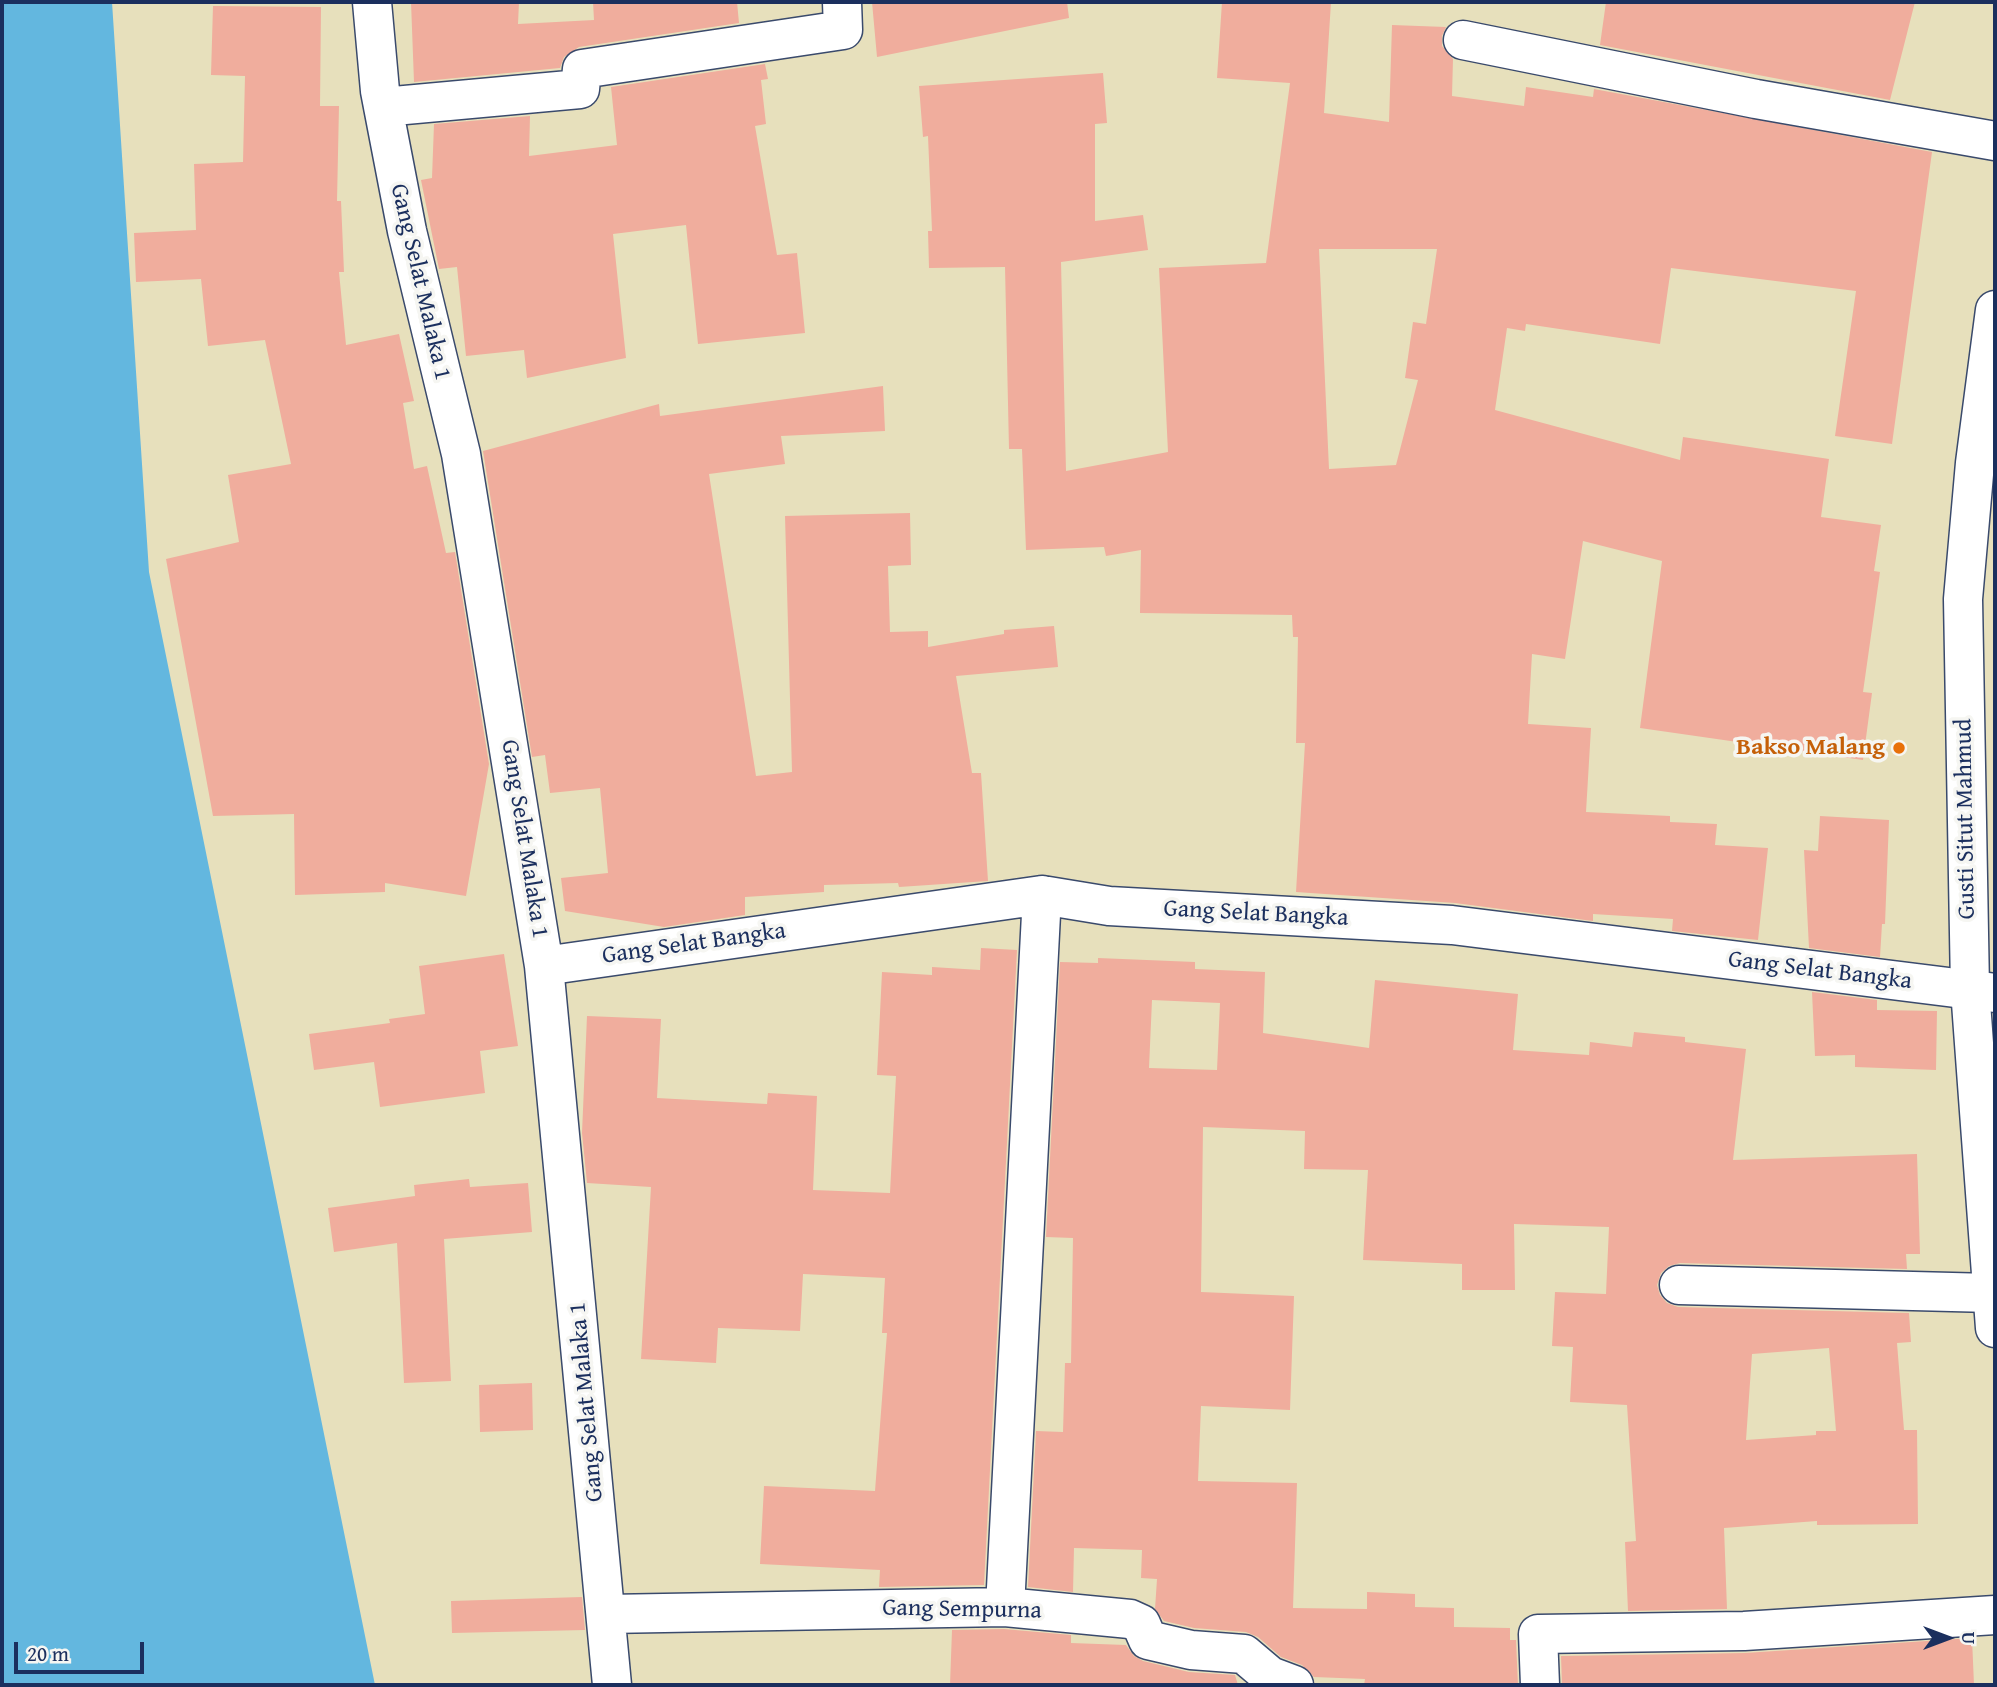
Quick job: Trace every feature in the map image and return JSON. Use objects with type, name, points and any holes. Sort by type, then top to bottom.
[{"type":"main road","name":"Gang Selat Malaka 1","points":[[372,2],[383,107],[407,231],[461,454],[544,966],[612,1685]]},
{"type":"main road","points":[[383,107],[580,89],[582,69],[843,30],[842,2]]},
{"type":"main road","points":[[1463,40],[1756,99],[1995,141]]},
{"type":"main road","name":"Gusti Situt Mahmud","points":[[1993,1305],[1983,991],[1963,599],[1975,463],[1995,310]]},
{"type":"main road","points":[[1005,1607],[1042,895]]},
{"type":"main road","name":"Gang Selat Bangka","points":[[544,966],[1042,895],[1109,906],[1452,925],[1983,991]]},
{"type":"main road","points":[[1679,1286],[1993,1305]]},
{"type":"main road","name":"Gang Sempurna","points":[[607,1614],[1005,1607],[1137,1620],[1148,1640],[1191,1650],[1244,1654],[1270,1676],[1294,1685]]},
{"type":"main road","points":[[1540,1685],[1538,1634],[1744,1631],[1995,1615]]},
{"type":"water","points":[[2,2],[112,2],[149,572],[375,1685],[2,1685]]},
{"type":"building","points":[[411,2],[519,2],[518,24],[594,20],[593,2],[737,2],[739,23],[579,47],[564,57],[560,68],[414,82]]},
{"type":"building","points":[[872,2],[1067,2],[1069,18],[877,57]]},
{"type":"building","points":[[1222,2],[1331,2],[1324,113],[1389,122],[1392,25],[1446,27],[1442,46],[1453,59],[1452,96],[1524,106],[1526,87],[1593,97],[1594,89],[1932,152],[1892,444],[1835,436],[1856,291],[1671,268],[1660,344],[1526,324],[1525,331],[1507,328],[1495,410],[1680,460],[1683,437],[1829,459],[1821,517],[1881,525],[1874,571],[1880,572],[1863,692],[1872,693],[1863,760],[1640,728],[1662,561],[1583,541],[1565,659],[1532,654],[1528,724],[1591,728],[1586,812],[1670,816],[1670,822],[1717,824],[1715,845],[1768,848],[1758,940],[1672,931],[1673,919],[1593,914],[1593,921],[1455,903],[1296,892],[1305,743],[1296,743],[1298,637],[1293,637],[1292,615],[1140,613],[1141,550],[1106,556],[1104,547],[1026,550],[1022,449],[1009,449],[1005,267],[929,268],[928,231],[932,231],[928,136],[923,137],[919,86],[1103,73],[1107,123],[1095,124],[1095,221],[1143,215],[1148,250],[1061,262],[1066,471],[1168,452],[1159,268],[1266,263],[1290,83],[1217,78]],"holes":[[[1319,249],[1437,249],[1426,324],[1413,322],[1405,378],[1418,380],[1396,465],[1329,469]]]},
{"type":"building","points":[[1606,2],[1915,2],[1890,100],[1600,45]]},
{"type":"building","points":[[213,6],[321,7],[320,106],[339,106],[337,201],[341,201],[344,272],[339,272],[346,345],[399,334],[414,401],[403,403],[414,469],[427,466],[446,553],[455,552],[489,764],[466,896],[385,883],[385,892],[295,895],[294,814],[213,816],[166,559],[239,542],[228,475],[291,464],[265,340],[208,346],[201,279],[136,282],[134,233],[196,230],[194,164],[243,162],[245,76],[211,75]]},
{"type":"building","points":[[765,64],[768,79],[761,80],[766,124],[755,126],[777,255],[797,253],[805,333],[698,344],[686,225],[613,234],[626,358],[527,378],[524,350],[466,356],[457,267],[439,269],[421,180],[432,178],[434,124],[530,116],[529,156],[617,145],[611,87]]},
{"type":"building","points":[[883,386],[885,431],[781,436],[785,464],[709,474],[756,776],[792,772],[785,516],[910,513],[911,565],[888,566],[890,632],[928,631],[928,647],[1004,634],[1004,630],[1054,626],[1058,667],[956,676],[972,773],[981,773],[988,881],[899,887],[898,883],[824,885],[824,892],[745,897],[745,915],[664,927],[565,911],[561,878],[608,873],[600,788],[550,793],[545,755],[532,757],[483,451],[659,404],[660,416]]},
{"type":"building","points":[[1820,816],[1889,820],[1885,924],[1882,924],[1880,957],[1809,948],[1804,850],[1818,851]]},
{"type":"building","points":[[981,948],[1017,950],[984,1585],[879,1587],[880,1570],[760,1564],[764,1486],[875,1491],[887,1333],[882,1333],[885,1278],[803,1274],[800,1331],[718,1328],[716,1363],[641,1359],[651,1187],[587,1183],[582,1133],[587,1016],[661,1019],[657,1098],[767,1104],[768,1093],[817,1096],[813,1190],[890,1193],[896,1076],[877,1075],[882,972],[932,975],[932,967],[980,970]]},
{"type":"building","points":[[504,954],[518,1046],[480,1051],[485,1093],[380,1107],[374,1062],[314,1070],[309,1034],[390,1023],[389,1019],[425,1014],[419,966]]},
{"type":"building","points":[[1098,958],[1195,962],[1195,969],[1265,972],[1263,1033],[1369,1048],[1375,980],[1518,994],[1513,1050],[1589,1055],[1590,1042],[1632,1047],[1634,1032],[1685,1037],[1685,1042],[1746,1049],[1733,1160],[1917,1154],[1920,1254],[1906,1254],[1907,1269],[1680,1263],[1669,1266],[1661,1273],[1657,1285],[1660,1295],[1667,1303],[1678,1307],[1909,1313],[1911,1342],[1897,1343],[1904,1430],[1917,1430],[1918,1524],[1817,1525],[1817,1521],[1724,1528],[1727,1609],[1628,1611],[1625,1542],[1636,1541],[1627,1405],[1570,1402],[1573,1347],[1552,1346],[1555,1292],[1606,1294],[1609,1227],[1514,1224],[1515,1290],[1462,1290],[1462,1264],[1363,1260],[1368,1170],[1304,1169],[1305,1131],[1203,1127],[1201,1292],[1294,1296],[1290,1410],[1201,1406],[1198,1481],[1297,1483],[1293,1608],[1367,1609],[1367,1592],[1415,1594],[1415,1607],[1454,1608],[1454,1627],[1510,1628],[1510,1640],[1516,1640],[1518,1685],[1364,1685],[1365,1679],[1314,1677],[1302,1665],[1281,1657],[1258,1637],[1246,1632],[1194,1628],[1164,1621],[1155,1609],[1157,1579],[1141,1578],[1142,1550],[1074,1548],[1073,1592],[1028,1587],[1036,1431],[1063,1432],[1065,1363],[1071,1363],[1073,1238],[1046,1237],[1060,962],[1098,963]],"holes":[[[1152,1000],[1220,1003],[1217,1070],[1149,1068]],[[1829,1348],[1836,1431],[1746,1440],[1752,1354]]]},
{"type":"building","points":[[1812,992],[1877,1000],[1877,1010],[1937,1011],[1936,1070],[1855,1067],[1855,1055],[1815,1056]]},
{"type":"building","points":[[469,1179],[470,1187],[528,1183],[532,1232],[444,1239],[451,1381],[404,1383],[397,1243],[334,1252],[328,1208],[415,1196],[414,1185]]},
{"type":"building","points":[[532,1383],[533,1430],[480,1432],[479,1385]]},
{"type":"building","points":[[582,1597],[585,1630],[452,1633],[451,1601]]},
{"type":"building","points":[[1004,1629],[1071,1635],[1071,1643],[1126,1645],[1134,1656],[1143,1661],[1189,1672],[1235,1675],[1238,1685],[950,1685],[952,1630]]},
{"type":"building","points":[[1972,1638],[1974,1685],[1562,1685],[1561,1656],[1745,1653]]},
{"type":"place","name":"Bakso Malang","points":[[1899,748]]}]
